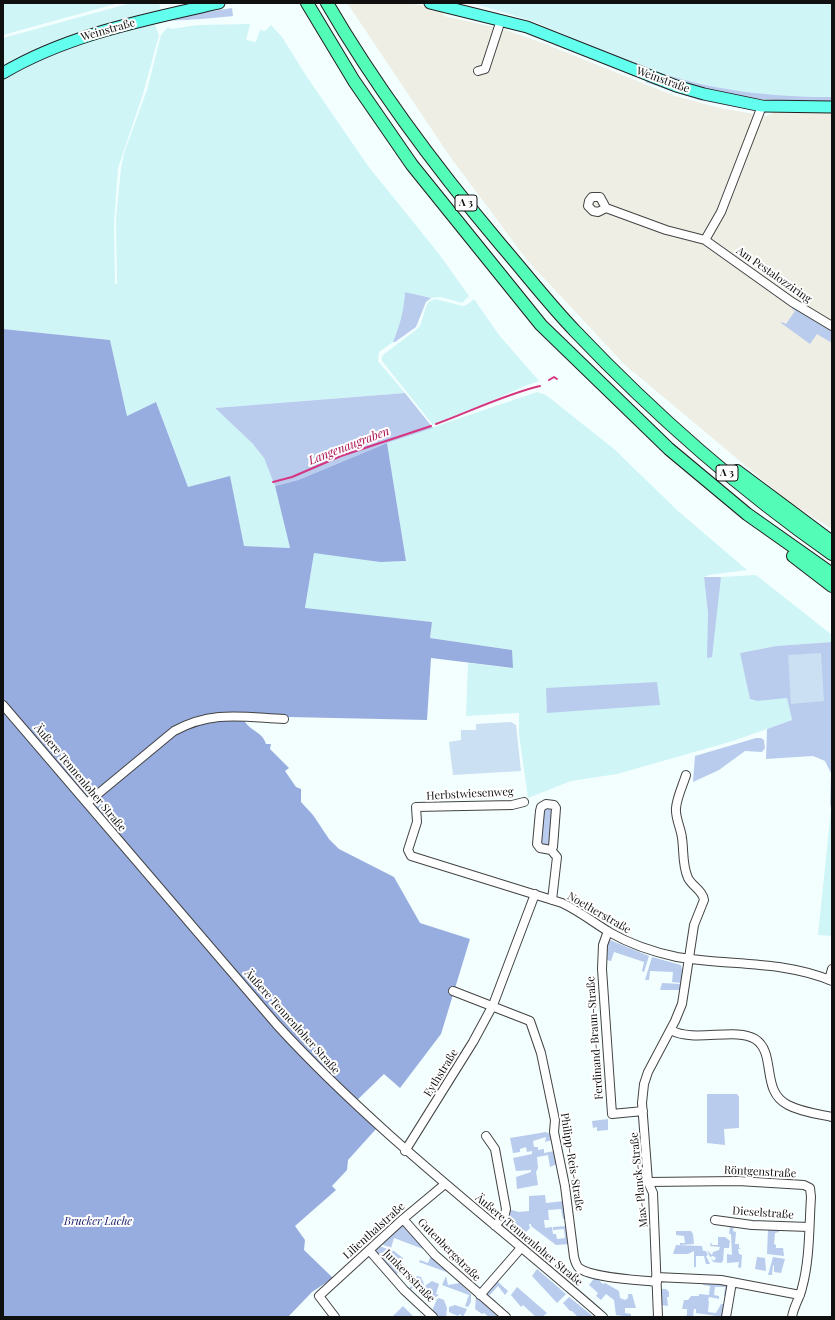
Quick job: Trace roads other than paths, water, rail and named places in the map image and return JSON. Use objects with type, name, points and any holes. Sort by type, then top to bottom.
[{"type":"highway","name":"A 3","points":[[307,3],[354,81],[412,165],[541,325],[669,449],[747,514],[832,574]]},
{"type":"highway","name":"A 3","points":[[327,3],[351,44],[416,139],[476,215],[561,315],[628,385],[708,457],[796,529],[832,554]]},
{"type":"highway","points":[[628,385],[662,408],[706,447],[817,531],[832,540]]},
{"type":"highway","points":[[747,514],[763,533],[832,586]]},
{"type":"main road","name":"Weinstraße","points":[[3,73],[44,52],[94,34],[126,24],[219,3]]},
{"type":"main road","name":"Weinstraße","points":[[430,3],[502,20],[568,42],[676,86],[704,94],[762,106],[832,107]]},
{"type":"street","points":[[478,71],[485,69],[502,20]]},
{"type":"street","points":[[705,240],[721,212],[762,106]]},
{"type":"street","name":"Am Pestalozziring","points":[[606,208],[666,230],[705,240],[792,302],[832,326]]},
{"type":"street","name":"Äußere Tennenloher Straße","points":[[3,705],[277,1026],[321,1073],[405,1151],[603,1317]]},
{"type":"street","points":[[87,803],[174,731],[185,725],[204,718],[220,716],[284,719]]},
{"type":"street","name":"Max-Planck-Straße","points":[[658,1317],[653,1194],[648,1182],[643,1091],[647,1074],[671,1030],[684,998],[694,925],[704,898],[692,885],[687,875],[683,858],[682,837],[676,814],[677,803],[686,775]]},
{"type":"street","name":"Herbstwiesenweg","points":[[416,807],[512,804],[524,802]]},
{"type":"street","points":[[552,850],[556,808],[554,805],[546,804],[541,807],[540,811],[537,844],[540,848],[552,850],[557,857],[552,900]]},
{"type":"street","name":"Noetherstraße","points":[[416,807],[417,822],[408,850],[412,856],[483,880],[552,900],[574,909],[608,931],[649,950],[689,958],[777,967],[831,980],[832,970]]},
{"type":"street","name":"Eythstraße","points":[[405,1151],[473,1042],[493,1005],[535,894]]},
{"type":"street","name":"Ferdinand-Braun-Straße","points":[[608,931],[603,945],[602,968],[612,1114],[643,1111]]},
{"type":"street","points":[[453,991],[493,1005]]},
{"type":"street","name":"Philipp-Reis-Straße","points":[[493,1005],[530,1021],[538,1046],[555,1120],[554,1132],[565,1186],[576,1265],[583,1270],[600,1275],[657,1280]]},
{"type":"street","points":[[671,1030],[683,1034],[738,1036],[755,1039],[765,1051],[770,1083],[779,1099],[793,1108],[832,1117]]},
{"type":"street","points":[[486,1136],[495,1149],[506,1209],[505,1214],[495,1226]]},
{"type":"street","name":"Röntgenstraße","points":[[648,1182],[738,1181],[806,1186],[811,1191],[804,1274],[800,1295],[794,1305],[792,1317]]},
{"type":"street","name":"Lilienthalstraße","points":[[335,1317],[319,1296],[403,1219],[445,1184]]},
{"type":"street","name":"Gutenbergstraße","points":[[403,1219],[435,1255],[506,1317]]},
{"type":"street","name":"Dieselstraße","points":[[715,1220],[752,1225],[809,1227]]},
{"type":"street","name":"Gutenbergstraße","points":[[480,1295],[521,1248]]},
{"type":"street","name":"Junkersstraße","points":[[369,1250],[404,1290],[433,1317]]},
{"type":"street","points":[[657,1280],[693,1278],[732,1282],[800,1295]]},
{"type":"street","points":[[726,1317],[732,1282]]},
{"type":"waterway","name":"Langenaugraben","points":[[549,380],[554,377],[557,379]]},
{"type":"waterway","name":"Langenaugraben","points":[[436,424],[501,398],[540,386]]},
{"type":"waterway","name":"Langenaugraben","points":[[273,482],[292,477],[341,456],[431,426]]},
{"type":"park label","name":"Brucker Lache","points":[[98,1222]]}]
